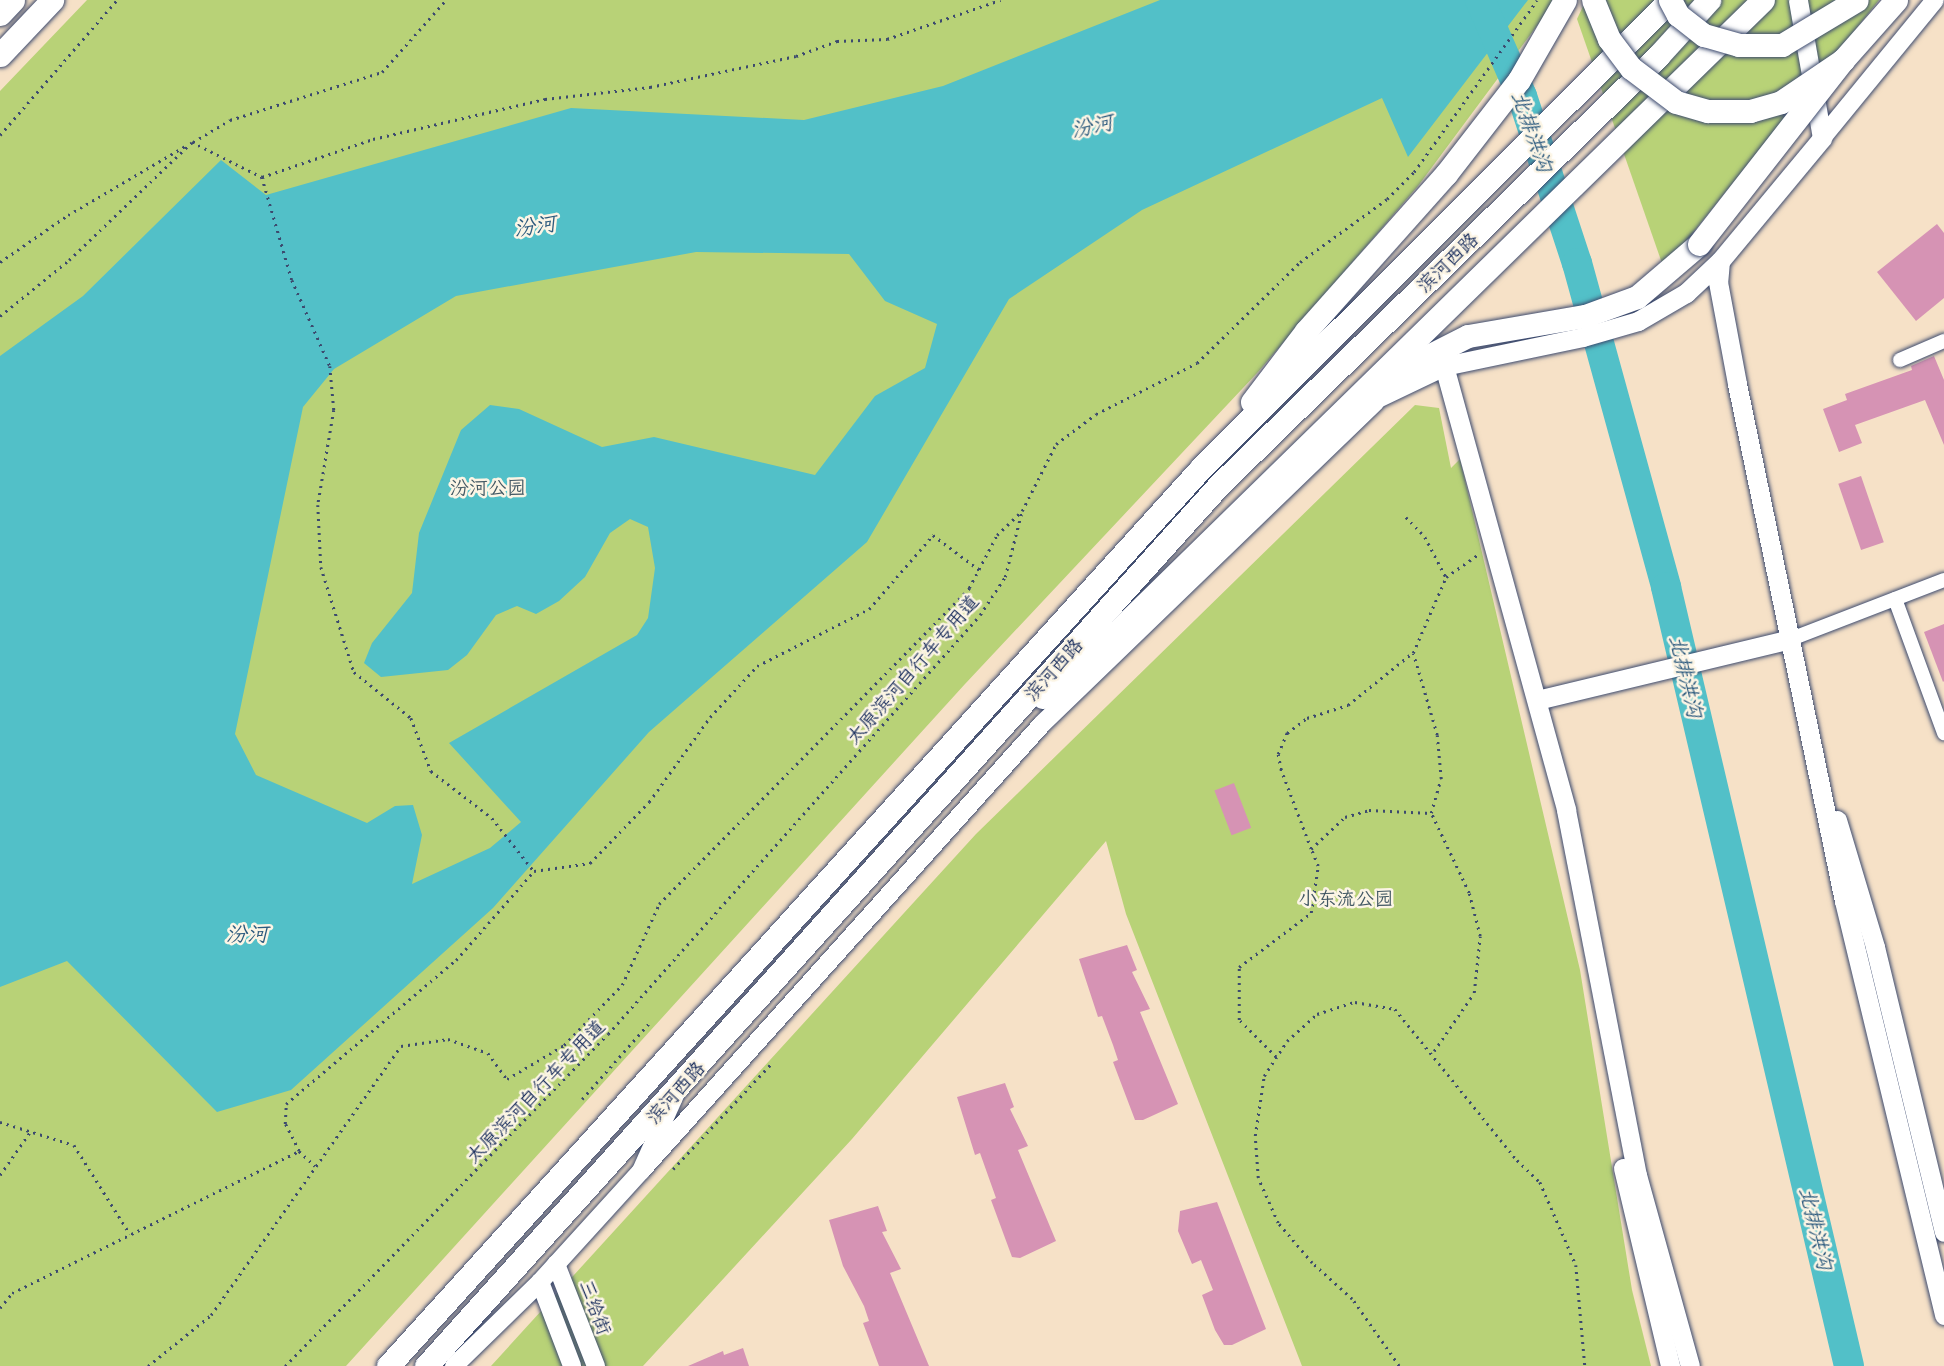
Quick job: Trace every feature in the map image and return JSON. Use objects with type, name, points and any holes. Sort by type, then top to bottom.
[{"type":"highway","points":[[0,13],[13,0]]},
{"type":"highway","points":[[0,55],[52,0]]},
{"type":"highway","points":[[1201,468],[1306,331],[1414,210],[1519,80],[1565,0]]},
{"type":"highway","points":[[1593,0],[1609,38],[1631,68],[1676,102],[1708,111],[1750,111],[1782,102],[1843,60]]},
{"type":"highway","points":[[1670,0],[1678,15],[1704,35],[1739,45],[1782,45],[1857,0]]},
{"type":"highway","name":"滨河西路","points":[[388,1366],[1201,468],[1670,0]]},
{"type":"highway","name":"滨河西路","points":[[426,1366],[1219,485],[1623,90],[1709,0]]},
{"type":"highway","points":[[979,751],[1088,660],[1327,423],[1763,0]]},
{"type":"highway","points":[[1327,423],[1405,365],[1468,336],[1585,316],[1637,297],[1699,244],[1843,60],[1896,0]]},
{"type":"main road","points":[[1327,423],[1444,366],[1583,337],[1638,321],[1675,302],[1720,261],[1822,138],[1798,0]]},
{"type":"main road","points":[[1720,261],[1718,282],[1737,384],[1815,757],[1914,1205],[1944,1315]]},
{"type":"main road","points":[[1444,366],[1566,810],[1637,1175],[1690,1366]]},
{"type":"main road","points":[[1537,700],[1791,639]]},
{"type":"main road","points":[[1815,757],[1868,922],[1944,1232]]},
{"type":"main road","points":[[1609,1031],[1622,1165],[1670,1366]]},
{"type":"street","points":[[1822,138],[1935,0]]},
{"type":"street","points":[[1900,360],[1944,341]]},
{"type":"street","points":[[454,1366],[540,1282],[1042,724],[1385,393]]},
{"type":"street","points":[[1791,639],[1944,580]]},
{"type":"street","points":[[1895,599],[1944,733]]},
{"type":"street","points":[[1042,724],[1088,660]]},
{"type":"street","points":[[641,1171],[679,1087]]},
{"type":"street","name":"三给街","points":[[556,1264],[596,1366]]},
{"type":"street","points":[[540,1282],[572,1366]]},
{"type":"path","points":[[0,135],[117,0]]},
{"type":"path","points":[[0,262],[68,215],[230,120],[382,72],[446,0]]},
{"type":"path","points":[[192,142],[262,177],[373,139],[545,99],[650,87],[796,55],[837,41],[887,39],[1000,0]]},
{"type":"path","name":"太原滨河自行车专用道","points":[[285,1366],[608,1034],[980,615],[1005,577],[1022,511],[1056,444],[1096,414],[1197,363],[1300,262],[1387,200],[1414,172],[1537,0]]},
{"type":"path","points":[[0,316],[69,260],[192,142]]},
{"type":"path","points":[[262,177],[292,280],[330,366],[334,410],[318,505],[321,567],[354,672],[411,718],[430,771],[492,818],[534,871]]},
{"type":"path","points":[[149,1366],[211,1315],[401,1046],[448,1039],[488,1053],[507,1079],[564,1045],[622,985],[659,904],[981,572],[997,535],[1022,511]]},
{"type":"path","points":[[1406,517],[1424,537],[1446,577]]},
{"type":"path","points":[[315,1166],[299,1152],[285,1124],[286,1104],[456,960],[534,871],[590,863],[649,802],[710,717],[757,666],[869,609],[933,535],[981,572]]},
{"type":"path","points":[[1276,1057],[1239,1020],[1238,967],[1311,912],[1318,866],[1281,770],[1278,754],[1286,733],[1307,718],[1348,705],[1413,653],[1446,577],[1482,552]]},
{"type":"path","points":[[1413,653],[1439,757],[1441,779],[1431,813],[1469,893],[1480,936],[1481,960],[1474,993],[1434,1052]]},
{"type":"path","points":[[1311,849],[1345,817],[1369,810],[1431,813]]},
{"type":"path","points":[[1399,1366],[1352,1299],[1312,1263],[1278,1223],[1258,1178],[1255,1136],[1264,1076],[1287,1041],[1317,1014],[1355,1002],[1395,1009],[1434,1052],[1454,1083],[1540,1182],[1576,1265],[1585,1366]]},
{"type":"path","points":[[582,1099],[651,1021]]},
{"type":"path","points":[[673,1169],[771,1064]]},
{"type":"path","points":[[0,1122],[74,1145],[130,1234]]},
{"type":"path","points":[[0,1175],[30,1131]]},
{"type":"path","points":[[0,1308],[12,1293],[299,1152]]},
{"type":"green space","name":"汾河公园","points":[[87,0],[1556,0],[1418,186],[1258,372],[965,684],[346,1366],[0,1366],[0,91]]},
{"type":"green space","points":[[1586,0],[1879,0],[1664,269],[1577,19]]},
{"type":"green space","name":"小东流公园","points":[[1415,405],[1439,408],[1451,468],[1460,459],[1580,970],[1632,1290],[1651,1366],[1302,1366],[1126,914],[1106,841],[852,1139],[643,1366],[491,1366],[976,834]]},
{"type":"water","name":"汾河","points":[[1160,0],[1528,0],[1408,157],[1382,98],[1142,210],[1009,299],[867,542],[649,732],[493,908],[291,1090],[217,1112],[67,961],[0,987],[0,356],[83,296],[221,160],[266,195],[571,108],[804,120],[943,86]],"holes":[[[696,252],[849,254],[885,301],[937,324],[925,368],[875,396],[815,475],[654,437],[602,447],[519,409],[490,405],[461,430],[419,533],[412,593],[372,643],[364,663],[381,677],[448,670],[467,655],[496,615],[517,606],[536,614],[559,601],[585,577],[610,533],[630,519],[648,527],[655,568],[648,618],[637,635],[449,743],[521,822],[490,848],[412,884],[422,835],[413,805],[395,806],[367,823],[256,775],[235,734],[303,407],[334,369],[456,296]]]},
{"type":"building","points":[[1937,224],[1944,233],[1944,298],[1916,321],[1877,272]]},
{"type":"building","points":[[1934,356],[1944,380],[1944,445],[1925,400],[1855,425],[1862,443],[1839,452],[1823,409],[1847,400],[1845,394],[1912,370],[1911,366]]},
{"type":"building","points":[[1861,476],[1884,542],[1861,550],[1838,484]]},
{"type":"building","points":[[1944,624],[1944,681],[1943,682],[1924,632]]},
{"type":"building","points":[[1234,783],[1251,828],[1232,835],[1214,791]]},
{"type":"building","points":[[1127,945],[1137,970],[1132,972],[1150,1009],[1140,1012],[1178,1104],[1143,1120],[1135,1120],[1113,1062],[1118,1060],[1113,1045],[1102,1016],[1098,1017],[1079,959]]},
{"type":"building","points":[[1005,1083],[1014,1107],[1010,1109],[1028,1146],[1018,1150],[1056,1241],[1020,1258],[1012,1257],[991,1200],[996,1198],[980,1153],[975,1155],[957,1097]]},
{"type":"building","points":[[1217,1202],[1266,1329],[1232,1345],[1224,1345],[1215,1330],[1202,1295],[1213,1290],[1201,1260],[1192,1264],[1178,1231],[1180,1211]]},
{"type":"building","points":[[878,1206],[887,1231],[882,1232],[901,1269],[890,1273],[929,1366],[879,1366],[863,1323],[869,1321],[864,1306],[843,1266],[829,1220]]},
{"type":"building","points":[[743,1348],[749,1366],[688,1366],[723,1351],[724,1355]]},
{"type":"waterway","name":"北排洪沟","points":[[1480,0],[1522,96],[1577,263],[1666,587],[1849,1366]]}]
